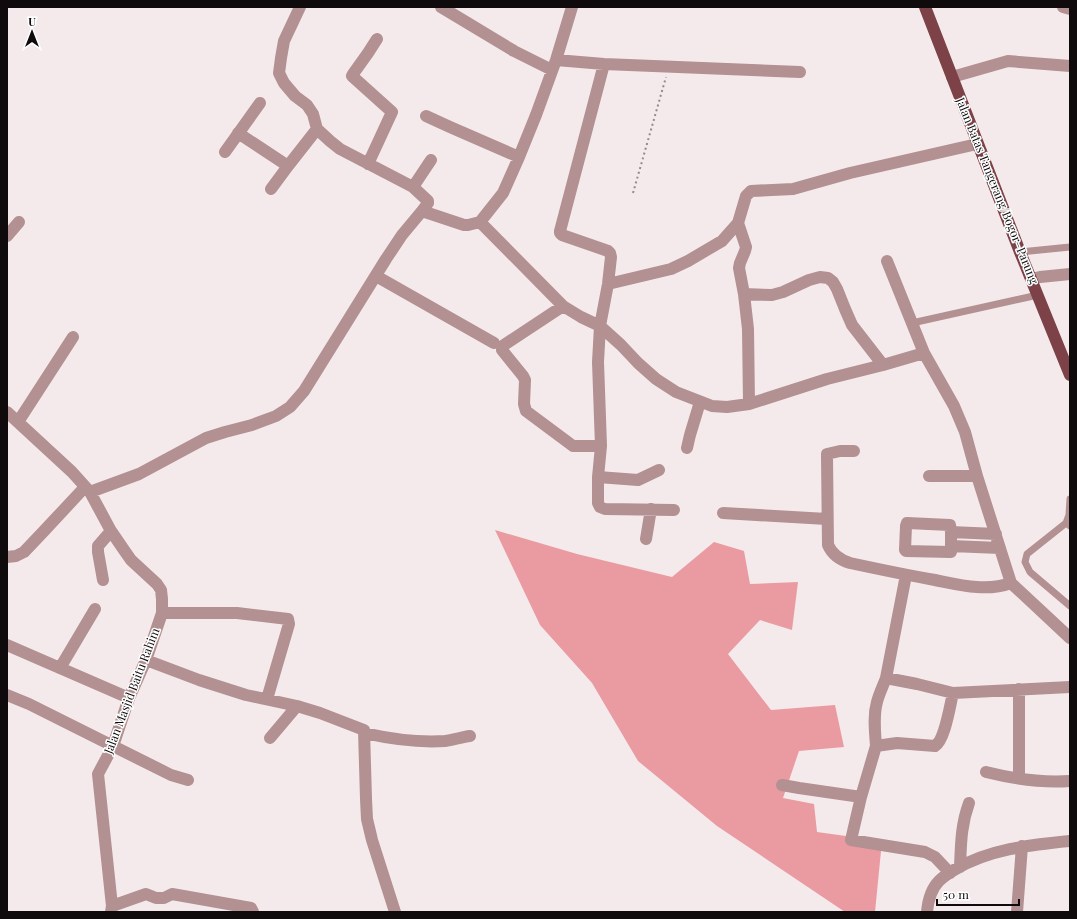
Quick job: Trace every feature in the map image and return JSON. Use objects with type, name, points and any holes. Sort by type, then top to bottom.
[{"type":"main road","name":"Jalan Batas Tangerang/Bogor–Parung","points":[[925,7],[977,144],[1070,375]]},
{"type":"street","points":[[7,557],[16,556],[24,552],[87,489],[139,474],[206,438],[252,425],[276,416],[290,407],[304,391],[402,235],[428,203],[413,187],[400,179],[340,149],[317,129],[313,114],[307,105],[295,96],[284,83],[279,73],[284,41],[300,7]]},
{"type":"street","points":[[441,7],[514,51],[554,65],[604,64],[800,72]]},
{"type":"street","points":[[422,211],[468,225],[480,222],[503,194],[536,115],[554,65],[572,7]]},
{"type":"street","points":[[1063,7],[1070,9]]},
{"type":"street","points":[[368,164],[392,112],[352,76],[377,39]]},
{"type":"street","points":[[952,77],[1008,61],[1070,66]]},
{"type":"street","points":[[604,64],[560,231],[560,234],[562,235],[608,250],[611,257],[608,284],[600,326],[598,362],[601,446],[598,477],[598,503],[600,507],[605,509],[674,510]]},
{"type":"street","points":[[225,152],[260,103]]},
{"type":"street","points":[[426,116],[519,157]]},
{"type":"street","points":[[271,190],[317,129]]},
{"type":"street","points":[[238,133],[288,166]]},
{"type":"street","points":[[608,284],[671,269],[688,262],[722,241],[738,223],[746,196],[751,191],[793,189],[977,144]]},
{"type":"street","points":[[413,187],[431,160]]},
{"type":"street","points":[[7,236],[19,222]]},
{"type":"street","points":[[480,222],[563,306],[600,326],[621,344],[638,363],[656,379],[676,392],[712,406],[727,407],[749,404],[827,378],[924,352]]},
{"type":"street","points":[[738,223],[746,247],[739,268],[748,329],[749,404]]},
{"type":"street","points":[[887,261],[924,352],[954,406],[965,432],[977,476],[1011,583],[1070,638]]},
{"type":"street","points":[[1031,278],[1070,274]]},
{"type":"street","points":[[376,276],[494,343]]},
{"type":"street","points":[[744,294],[772,294],[783,292],[820,277],[828,278],[833,282],[837,289],[852,324],[883,364]]},
{"type":"street","points":[[563,306],[504,344],[502,350],[525,380],[524,404],[526,411],[573,446],[601,446]]},
{"type":"street","points":[[18,422],[73,337]]},
{"type":"street","points":[[687,448],[700,402]]},
{"type":"street","name":"Jalan Masjid Baitu Rahim","points":[[7,412],[87,489],[111,531],[131,560],[157,584],[161,590],[162,613],[146,660],[129,698],[113,746],[98,774],[111,909]]},
{"type":"street","points":[[854,451],[840,451],[827,454],[828,545],[835,555],[843,561],[850,563],[962,585],[984,588],[1001,587],[1011,583]]},
{"type":"street","points":[[598,477],[638,480],[659,470]]},
{"type":"street","points":[[929,476],[977,476]]},
{"type":"street","points":[[646,539],[651,509]]},
{"type":"street","points":[[723,513],[827,519]]},
{"type":"street","points":[[907,523],[951,526],[951,546],[951,552],[906,551],[904,549],[907,523]]},
{"type":"street","points":[[103,580],[98,546],[111,531]]},
{"type":"street","points":[[951,532],[996,534]]},
{"type":"street","points":[[951,546],[1000,548]]},
{"type":"street","points":[[906,575],[886,678],[877,701],[875,716],[876,746],[861,796],[851,840],[925,852],[955,870]]},
{"type":"street","points":[[60,668],[95,609]]},
{"type":"street","points":[[162,613],[237,613],[288,619],[289,624],[267,699]]},
{"type":"street","points":[[7,645],[129,698]]},
{"type":"street","points":[[146,660],[199,680],[246,695],[297,706],[364,730],[367,819],[372,840],[395,912]]},
{"type":"street","points":[[886,678],[953,693],[1070,687]]},
{"type":"street","points":[[1019,690],[1019,778]]},
{"type":"street","points":[[876,746],[897,743],[938,745],[942,738],[953,693]]},
{"type":"street","points":[[7,695],[29,704],[171,775],[188,780]]},
{"type":"street","points":[[270,738],[297,706]]},
{"type":"street","points":[[364,733],[415,741],[446,741],[470,736]]},
{"type":"street","points":[[986,772],[1008,777],[1052,782],[1070,781]]},
{"type":"street","points":[[782,785],[861,796]]},
{"type":"street","points":[[955,870],[964,815],[969,803]]},
{"type":"street","points":[[927,912],[929,898],[934,887],[939,881],[955,870],[989,854],[1022,846],[1070,841]]},
{"type":"street","points":[[1017,912],[1022,846]]},
{"type":"street","points":[[111,909],[146,894],[156,898],[164,898],[172,894],[251,908],[253,912]]},
{"type":"lane","points":[[1020,252],[1070,247]]},
{"type":"lane","points":[[912,323],[1038,295]]},
{"type":"lane","points":[[1070,499],[1068,524],[1027,554],[1025,562],[1030,572],[1070,606]]},
{"type":"path","points":[[633,193],[669,67]]},
{"type":"shaded area","points":[[495,530],[577,554],[672,577],[714,542],[744,551],[750,584],[798,582],[792,630],[760,620],[728,654],[771,710],[835,705],[844,747],[799,751],[783,798],[814,804],[817,832],[882,841],[875,912],[845,912],[717,826],[638,761],[592,683],[540,625]]}]
